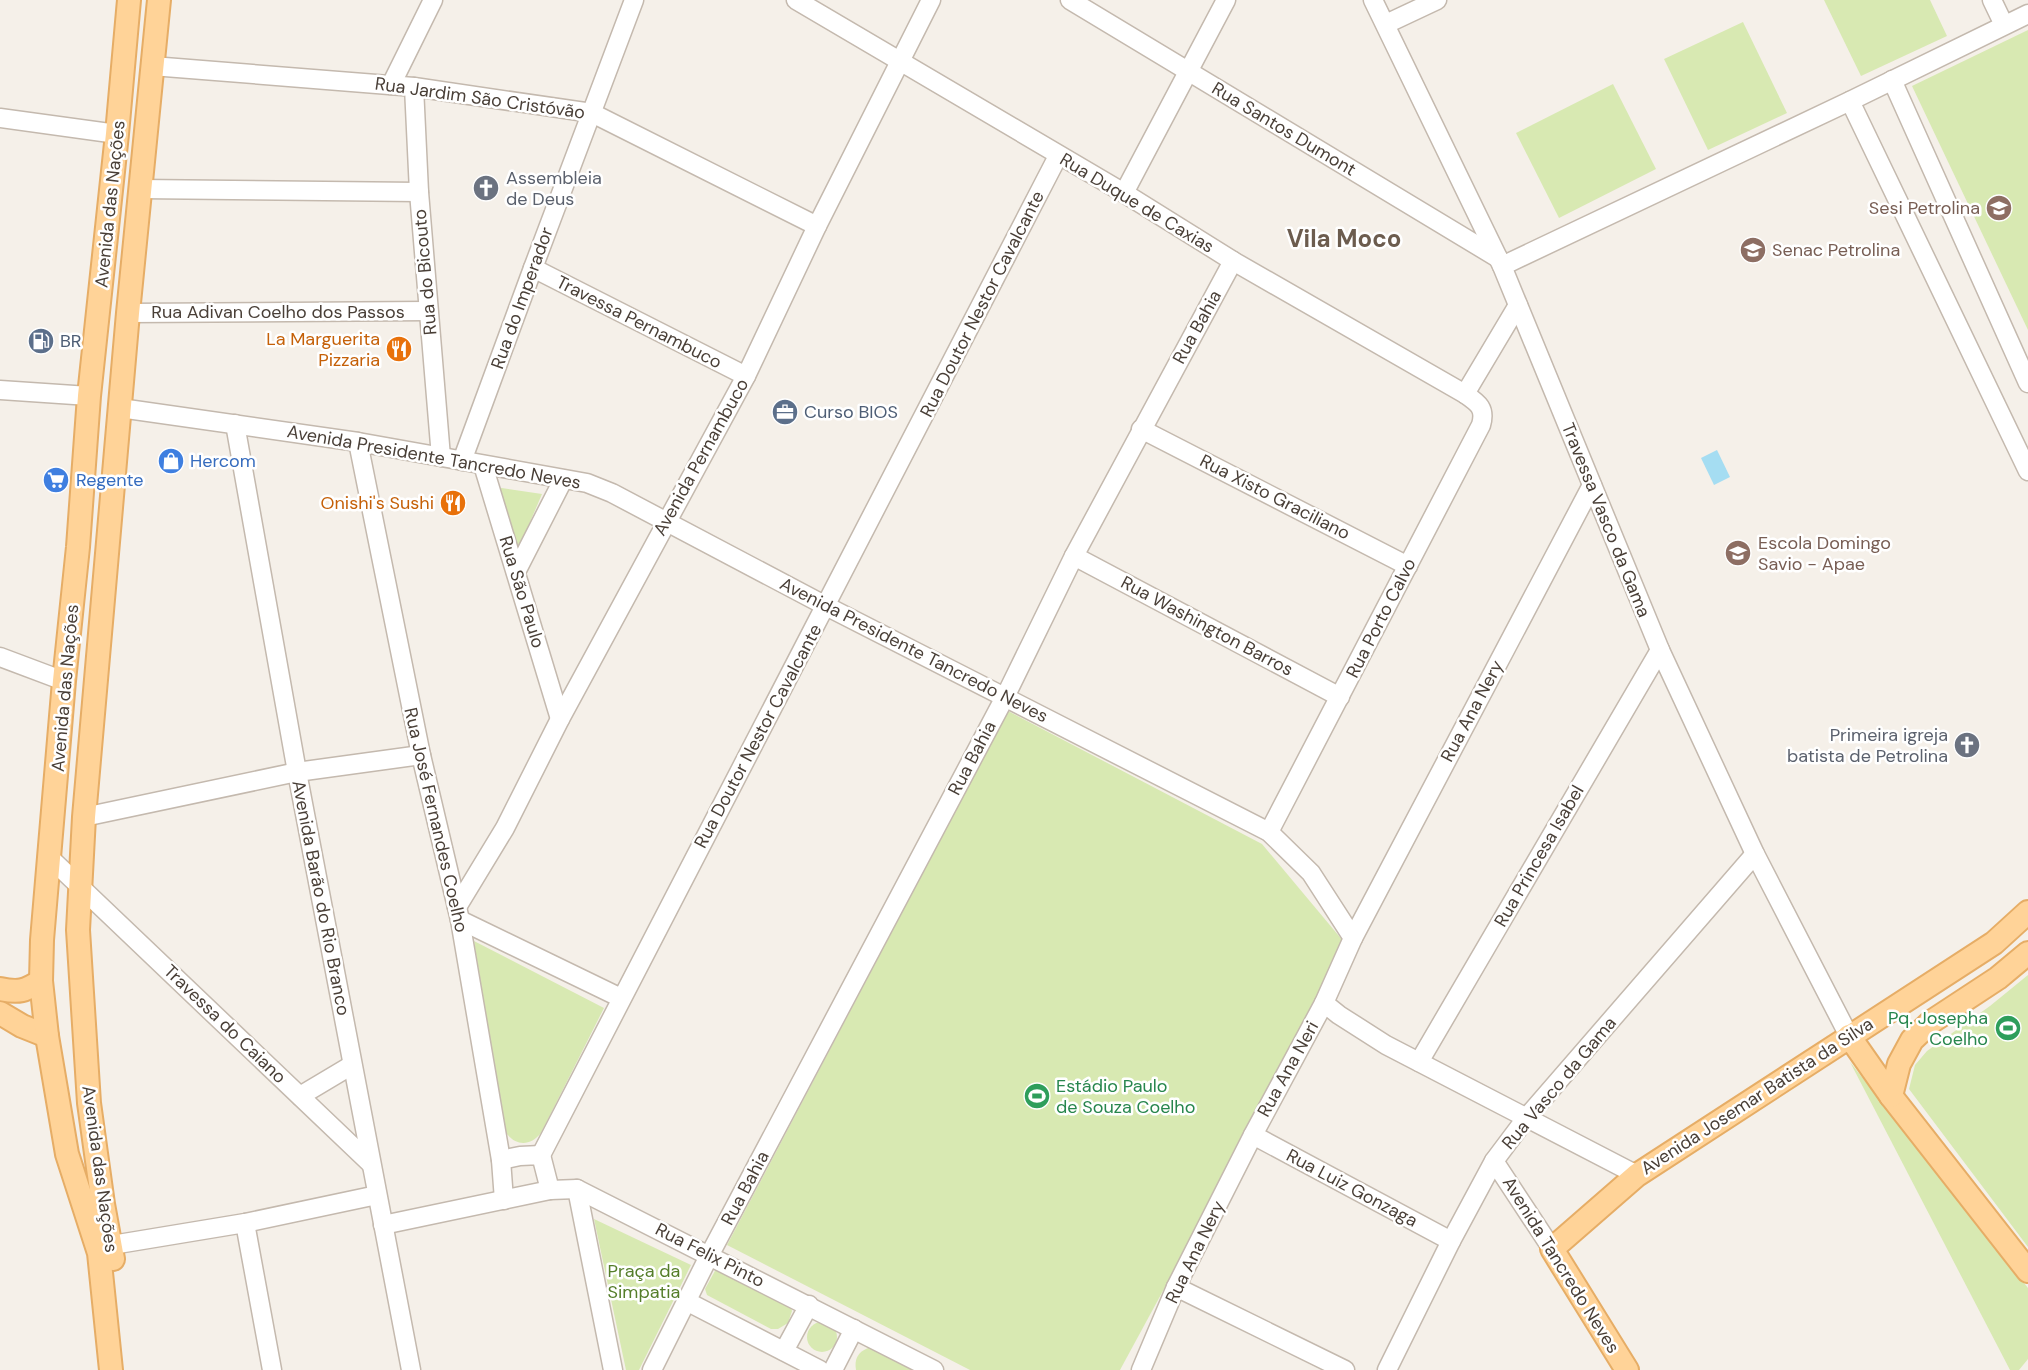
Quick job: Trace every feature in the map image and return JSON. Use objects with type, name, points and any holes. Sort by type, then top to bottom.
[{"type":"main road","name":"Avenida das Nações","points":[[111,1370],[99,1253],[67,1154],[47,1036],[41,981],[42,940],[78,547],[89,396],[129,0]]},
{"type":"main road","name":"Avenida das Nações","points":[[124,1370],[112,1245],[103,1204],[89,1103],[79,961],[80,886],[128,313],[159,0]]},
{"type":"main road","points":[[106,243],[135,246]]},
{"type":"main road","points":[[78,547],[82,554],[96,557],[101,555],[108,546]]},
{"type":"main road","name":"Avenida Josemar Batista da Silva","points":[[1552,1249],[1637,1174],[1994,943],[2028,912]]},
{"type":"main road","points":[[1891,1096],[1899,1064],[1912,1040],[1931,1022],[1998,978],[2028,953]]},
{"type":"main road","points":[[0,989],[12,992],[26,991],[41,981]]},
{"type":"main road","points":[[0,1013],[22,1026],[47,1036]]},
{"type":"main road","points":[[1849,1036],[1891,1096],[2028,1271]]},
{"type":"main road","name":"Avenida Tancredo Neves","points":[[1552,1249],[1625,1369]]},
{"type":"street","points":[[391,85],[433,0]]},
{"type":"street","name":"Rua do Imperador","points":[[462,461],[634,0]]},
{"type":"street","name":"Rua Duque de Caxias","points":[[796,0],[1233,261],[1472,398]]},
{"type":"street","name":"Avenida Pernambuco","points":[[458,914],[560,719],[746,376],[817,226],[931,0]]},
{"type":"street","name":"Rua Santos Dumont","points":[[1070,0],[1500,262]]},
{"type":"street","points":[[1124,194],[1226,0]]},
{"type":"street","name":"Travessa Vasco da Gama","points":[[1373,0],[1500,262],[1660,650],[1755,854],[1849,1036]]},
{"type":"street","points":[[1386,24],[1437,0]]},
{"type":"street","points":[[1992,0],[2004,25]]},
{"type":"street","points":[[1500,262],[1850,101],[2028,14]]},
{"type":"street","name":"Rua Jardim São Cristóvão","points":[[152,66],[414,87],[592,113],[817,226]]},
{"type":"street","points":[[1892,80],[2028,383]]},
{"type":"street","name":"Rua do Bicouto","points":[[414,87],[419,192],[441,457]]},
{"type":"street","points":[[1850,101],[2028,471]]},
{"type":"street","points":[[0,118],[117,134]]},
{"type":"street","name":"Rua Doutor Nestor Cavalcante","points":[[541,1155],[1058,156]]},
{"type":"street","points":[[140,189],[419,192]]},
{"type":"street","name":"Rua Bahia","points":[[652,1370],[710,1254],[1005,697],[1074,556],[1233,261]]},
{"type":"street","name":"Travessa Pernambuco","points":[[533,268],[746,376]]},
{"type":"street","points":[[1472,398],[1518,306]]},
{"type":"street","name":"Rua Adivan Coelho dos Passos","points":[[128,313],[428,311]]},
{"type":"street","points":[[0,390],[89,396]]},
{"type":"street","name":"Rua Porto Calvo","points":[[1269,832],[1481,424],[1484,416],[1472,398]]},
{"type":"street","name":"Avenida Presidente Tancredo Neves","points":[[120,408],[358,442],[587,483],[604,490],[1269,832],[1311,873],[1353,938]]},
{"type":"street","name":"Avenida Barão do Rio Branco","points":[[236,424],[297,772],[411,1370]]},
{"type":"street","name":"Rua Xisto Graciliano","points":[[1141,429],[1408,566]]},
{"type":"street","name":"Rua José Fernandes Coelho","points":[[358,442],[421,755],[458,914],[501,1160],[504,1200]]},
{"type":"street","name":"Rua São Paulo","points":[[483,465],[560,719]]},
{"type":"street","points":[[516,572],[563,480]]},
{"type":"street","name":"Rua Ana Nery","points":[[1353,938],[1592,485]]},
{"type":"street","name":"Rua Washington Barros","points":[[1074,556],[1340,697]]},
{"type":"street","name":"Rua Princesa Isabel","points":[[1419,1062],[1660,650]]},
{"type":"street","points":[[0,657],[64,681]]},
{"type":"street","points":[[84,817],[297,772],[421,755]]},
{"type":"street","name":"Rua Vasco da Gama","points":[[1387,1370],[1451,1241],[1494,1161],[1527,1118],[1755,854]]},
{"type":"street","name":"Travessa do Caiano","points":[[50,858],[370,1162]]},
{"type":"street","points":[[458,914],[621,998]]},
{"type":"street","points":[[1353,938],[1324,1003],[1386,1045],[1637,1174]]},
{"type":"street","name":"Rua Ana Neri","points":[[1253,1135],[1324,1003]]},
{"type":"street","points":[[300,1096],[352,1065]]},
{"type":"street","name":"Rua Ana Nery","points":[[1142,1370],[1176,1287],[1253,1135]]},
{"type":"street","name":"Rua Luiz Gonzaga","points":[[1253,1135],[1451,1241]]},
{"type":"street","points":[[501,1160],[541,1155],[550,1190]]},
{"type":"street","name":"Avenida Tancredo Neves","points":[[1494,1161],[1552,1249]]},
{"type":"street","points":[[577,1189],[613,1370]]},
{"type":"street","name":"Rua Felix Pinto","points":[[382,1225],[550,1190],[577,1189],[710,1254],[934,1370]]},
{"type":"street","points":[[112,1245],[244,1223],[377,1195]]},
{"type":"street","points":[[244,1223],[272,1370]]},
{"type":"street","points":[[1176,1287],[1345,1370]]},
{"type":"street","points":[[688,1302],[820,1370]]},
{"type":"street","points":[[784,1351],[809,1305]]},
{"type":"street","points":[[833,1370],[854,1329]]},
{"type":"green space","points":[[1824,0],[1930,0],[1947,36],[1861,76]]},
{"type":"green space","points":[[1743,22],[1787,113],[1708,150],[1664,59]]},
{"type":"green space","name":"Sesi Petrolina","points":[[2028,30],[2028,330],[1912,86]]},
{"type":"green space","points":[[1613,84],[1656,169],[1559,218],[1516,133]]},
{"type":"green space","points":[[495,487],[542,494],[513,562]]},
{"type":"green space","name":"Estádio Paulo de Souza Coelho","points":[[1008,711],[1262,844],[1349,948],[1120,1370],[970,1370],[727,1245]]},
{"type":"green space","points":[[474,941],[604,1008],[541,1133],[532,1141],[517,1142],[505,1131]]},
{"type":"green space","points":[[2028,975],[2028,1247],[1909,1089],[1915,1065],[1927,1051],[1990,1006]]},
{"type":"green space","points":[[1850,1062],[2028,1288],[2028,1359],[2019,1370],[2010,1370]]},
{"type":"green space","name":"Praça da Simpatia","points":[[594,1219],[691,1265],[639,1370],[626,1370]]},
{"type":"green space","points":[[716,1269],[790,1305],[792,1311],[788,1323],[778,1329],[771,1329],[707,1295],[705,1289]]},
{"type":"green space","points":[[822,1322],[833,1326],[837,1337],[833,1348],[822,1352],[811,1348],[807,1337],[811,1326]]},
{"type":"green space","points":[[868,1348],[873,1348],[914,1370],[856,1370],[858,1356]]},
{"type":"water","points":[[1717,450],[1730,477],[1714,485],[1701,458]]},
{"type":"place","name":"Assembleia de Deus","points":[[486,188]]},
{"type":"place","name":"Sesi Petrolina","points":[[1999,208]]},
{"type":"place","name":"Senac Petrolina","points":[[1753,250]]},
{"type":"place","name":"BR","points":[[41,341]]},
{"type":"place","name":"La Marguerita Pizzaria","points":[[399,349]]},
{"type":"place","name":"Curso BIOS","points":[[785,412]]},
{"type":"place","name":"Hercom","points":[[171,461]]},
{"type":"place","name":"Regente","points":[[56,480]]},
{"type":"place","name":"Onishi's Sushi","points":[[453,503]]},
{"type":"place","name":"Escola Domingo Savio - Apae","points":[[1738,553]]},
{"type":"place","name":"Primeira igreja batista de Petrolina","points":[[1967,745]]},
{"type":"place","name":"Pq. Josepha Coelho","points":[[2008,1028]]},
{"type":"place","name":"Estádio Paulo de Souza Coelho","points":[[1037,1096]]},
{"type":"district","name":"Vila Moco","points":[[1344,239]]}]
